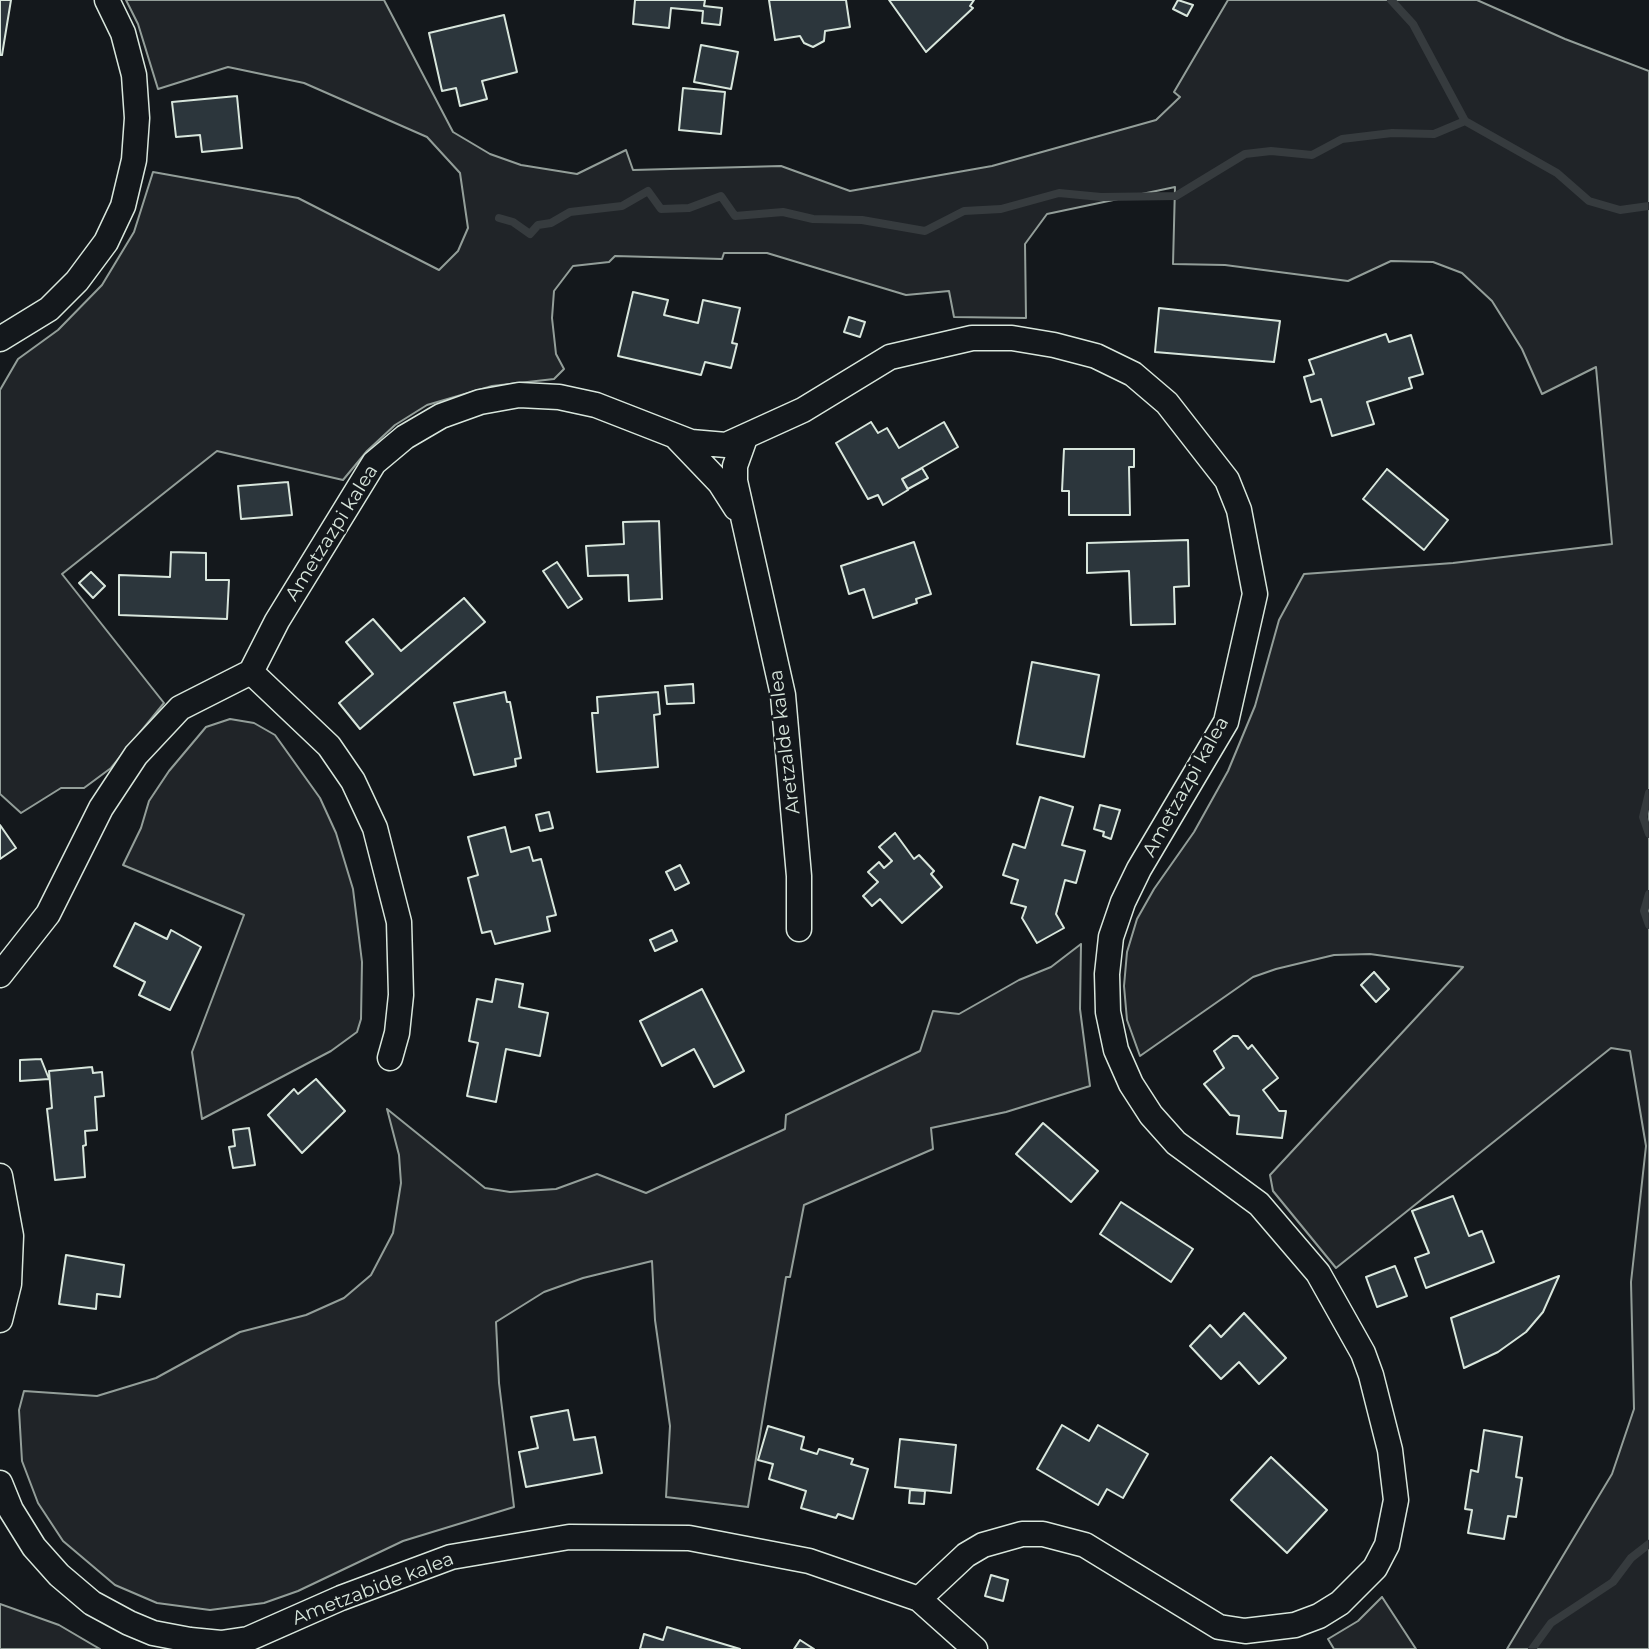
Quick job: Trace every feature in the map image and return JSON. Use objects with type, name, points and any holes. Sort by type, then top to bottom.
[{"type":"street","points":[[0,339],[49,309],[77,281],[106,242],[123,206],[134,160],[135,86],[123,33],[107,0]]},
{"type":"street","name":"Ametzazpi kalea","points":[[251,672],[277,621],[374,463],[405,436],[440,416],[493,400],[519,395],[559,397],[596,405],[691,442],[726,445],[803,410],[890,357],[972,338],[1012,338],[1096,356],[1133,374],[1167,403],[1227,480],[1239,510],[1247,544],[1255,594],[1253,611],[1226,722],[1123,902],[1111,937],[1107,974],[1108,1012],[1116,1050],[1131,1084],[1151,1115],[1176,1143],[1259,1204],[1318,1273],[1363,1353],[1390,1450],[1395,1500],[1387,1545],[1360,1586],[1319,1616],[1295,1625],[1245,1631],[1219,1627],[1085,1545],[1042,1534],[1012,1536],[983,1545],[967,1555],[919,1599]]},
{"type":"street","name":"Aretzalde kalea","points":[[675,435],[720,483],[742,517]]},
{"type":"street","name":"Aretzalde kalea","points":[[745,438],[735,466],[742,517],[783,695],[799,876],[799,929]]},
{"type":"street","points":[[0,975],[48,914],[101,808],[136,755],[180,708],[251,672],[329,746],[353,781],[375,828],[399,922],[401,995],[397,1033],[390,1058]]},
{"type":"street","points":[[0,1176],[10,1236],[9,1284],[0,1320]]},
{"type":"street","points":[[0,1483],[11,1510],[34,1547],[59,1575],[92,1603],[156,1641]]},
{"type":"street","name":"Ametzabide kalea","points":[[156,1641],[245,1644],[341,1598],[451,1557],[569,1537],[689,1538],[809,1561],[919,1599],[975,1649]]},
{"type":"shaded area","points":[[126,0],[384,0],[453,132],[490,154],[521,165],[577,174],[626,150],[633,170],[781,166],[850,191],[992,166],[1156,120],[1180,97],[1174,92],[1228,0],[1477,0],[1565,39],[1649,71],[1649,1649],[1507,1649],[1612,1474],[1634,1409],[1631,1282],[1646,1146],[1630,1051],[1611,1048],[1336,1268],[1273,1191],[1270,1175],[1463,967],[1370,954],[1334,955],[1276,969],[1253,977],[1140,1056],[1127,1020],[1124,986],[1127,952],[1137,919],[1154,889],[1194,832],[1228,771],[1255,706],[1279,620],[1304,574],[1453,563],[1612,544],[1596,367],[1542,394],[1522,349],[1492,301],[1462,273],[1433,262],[1391,261],[1348,281],[1225,265],[1173,264],[1175,187],[1047,214],[1025,244],[1026,318],[954,317],[949,291],[906,295],[767,253],[724,253],[722,259],[615,256],[609,262],[573,266],[554,291],[552,318],[556,354],[564,369],[554,379],[492,386],[427,405],[395,425],[367,451],[343,480],[217,451],[62,574],[164,703],[111,768],[84,788],[61,788],[21,813],[0,794],[0,390],[18,359],[58,330],[102,285],[134,232],[153,172],[298,198],[439,270],[458,251],[468,228],[460,173],[427,137],[304,83],[228,67],[158,89],[138,24]]},
{"type":"shaded area","points":[[230,719],[254,723],[275,735],[320,798],[336,833],[353,889],[362,962],[361,1019],[357,1032],[331,1051],[202,1119],[192,1052],[244,915],[123,865],[141,828],[149,801],[169,771],[206,727]]},
{"type":"shaded area","points":[[1081,944],[1080,1009],[1090,1086],[1006,1112],[931,1128],[933,1149],[804,1205],[790,1277],[786,1277],[748,1507],[666,1497],[670,1426],[655,1320],[652,1261],[583,1278],[544,1292],[496,1322],[499,1383],[514,1507],[403,1541],[298,1591],[264,1603],[210,1610],[157,1603],[115,1585],[63,1541],[38,1503],[22,1461],[19,1410],[24,1391],[97,1396],[156,1378],[240,1332],[306,1315],[344,1298],[371,1275],[393,1233],[401,1183],[399,1155],[387,1109],[485,1188],[510,1192],[556,1189],[597,1174],[646,1193],[785,1129],[786,1115],[920,1051],[933,1011],[959,1014],[1019,980],[1051,967]]},
{"type":"shaded area","points":[[1382,1597],[1416,1649],[1334,1649],[1328,1639],[1358,1621]]},
{"type":"shaded area","points":[[0,1604],[59,1625],[100,1649],[0,1649]]},
{"type":"building","points":[[0,0],[11,0],[2,55],[0,55]]},
{"type":"building","points":[[635,0],[705,0],[704,6],[722,8],[720,25],[702,23],[703,11],[671,8],[669,28],[633,24]]},
{"type":"building","points":[[769,0],[846,0],[850,27],[825,31],[824,41],[813,47],[804,43],[800,36],[775,40]]},
{"type":"building","points":[[889,0],[974,0],[970,6],[973,8],[926,52]]},
{"type":"building","points":[[1178,0],[1193,5],[1187,16],[1173,9]]},
{"type":"building","points":[[504,15],[517,72],[482,81],[487,99],[460,106],[456,88],[442,91],[429,33]]},
{"type":"building","points":[[701,45],[738,52],[731,89],[694,82]]},
{"type":"building","points":[[683,88],[725,92],[721,134],[679,130]]},
{"type":"building","points":[[237,96],[242,148],[202,152],[200,135],[176,137],[172,102]]},
{"type":"building","points":[[633,292],[668,300],[664,315],[698,323],[703,300],[740,308],[732,343],[737,344],[731,368],[705,362],[701,375],[618,356]]},
{"type":"building","points":[[1159,308],[1280,321],[1274,362],[1155,352]]},
{"type":"building","points":[[849,317],[865,322],[860,337],[844,332]]},
{"type":"building","points":[[1386,334],[1389,342],[1411,335],[1423,374],[1409,378],[1412,388],[1367,402],[1374,424],[1332,436],[1321,399],[1311,402],[1304,377],[1314,374],[1309,360]]},
{"type":"building","points":[[871,422],[878,433],[887,428],[899,448],[944,422],[958,447],[902,479],[908,490],[883,505],[878,495],[868,499],[836,443]]},
{"type":"building","points":[[1064,449],[1134,449],[1134,467],[1129,467],[1130,515],[1069,515],[1069,491],[1062,491]]},
{"type":"building","points":[[922,468],[928,478],[908,489],[902,479]]},
{"type":"building","points":[[1387,469],[1448,520],[1424,550],[1363,499]]},
{"type":"building","points":[[288,482],[292,515],[241,519],[238,486]]},
{"type":"building","points":[[659,521],[662,599],[629,601],[628,575],[588,576],[586,546],[624,544],[623,522]]},
{"type":"building","points":[[1188,540],[1189,586],[1174,587],[1175,624],[1131,625],[1129,571],[1087,573],[1087,543]]},
{"type":"building","points":[[914,542],[931,594],[916,599],[917,603],[873,618],[864,589],[849,594],[841,566]]},
{"type":"building","points":[[171,552],[206,553],[206,580],[229,580],[227,619],[119,615],[119,575],[170,577]]},
{"type":"building","points":[[557,562],[582,599],[568,608],[543,571]]},
{"type":"building","points":[[91,572],[105,586],[93,598],[79,583]]},
{"type":"building","points":[[464,598],[485,622],[360,729],[339,703],[373,674],[346,642],[373,619],[401,651]]},
{"type":"building","points":[[1032,662],[1099,675],[1084,757],[1017,744]]},
{"type":"building","points":[[693,684],[694,703],[667,704],[665,686]]},
{"type":"building","points":[[505,692],[507,702],[510,702],[521,758],[515,759],[516,766],[474,775],[454,703]]},
{"type":"building","points":[[658,692],[660,714],[654,715],[658,767],[597,772],[592,713],[598,713],[597,697]]},
{"type":"building","points":[[1040,797],[1073,807],[1062,845],[1085,851],[1076,883],[1065,880],[1056,914],[1064,928],[1037,943],[1022,918],[1026,907],[1011,903],[1018,880],[1003,875],[1013,844],[1025,848]]},
{"type":"building","points":[[1100,805],[1120,810],[1111,839],[1103,836],[1104,832],[1094,829]]},
{"type":"building","points":[[549,812],[553,828],[540,831],[536,815]]},
{"type":"building","points":[[0,825],[16,848],[0,859]]},
{"type":"building","points":[[505,827],[511,852],[529,847],[533,861],[541,859],[556,915],[547,917],[550,931],[495,944],[491,931],[482,933],[468,878],[478,875],[468,837]]},
{"type":"building","points":[[895,833],[914,859],[919,855],[934,871],[931,874],[942,887],[902,923],[880,899],[872,906],[863,896],[878,882],[868,872],[879,862],[884,868],[892,861],[879,847]]},
{"type":"building","points":[[680,865],[689,883],[675,890],[666,872]]},
{"type":"building","points":[[135,923],[167,939],[171,930],[201,947],[170,1010],[139,995],[145,982],[114,966]]},
{"type":"building","points":[[672,930],[677,941],[655,951],[650,940]]},
{"type":"building","points":[[1374,972],[1389,989],[1376,1002],[1361,985]]},
{"type":"building","points":[[496,979],[523,984],[519,1007],[548,1013],[540,1056],[506,1049],[496,1102],[467,1096],[478,1043],[469,1041],[477,999],[492,1002]]},
{"type":"building","points":[[702,989],[744,1071],[714,1087],[694,1049],[662,1066],[640,1021]]},
{"type":"building","points":[[1233,1036],[1238,1036],[1248,1049],[1252,1045],[1278,1078],[1263,1090],[1279,1111],[1286,1111],[1282,1138],[1237,1134],[1239,1116],[1230,1115],[1204,1084],[1224,1068],[1214,1051]]},
{"type":"building","points":[[41,1059],[49,1079],[20,1081],[20,1060]]},
{"type":"building","points":[[92,1067],[93,1073],[102,1072],[104,1096],[95,1097],[97,1130],[85,1131],[85,1177],[55,1180],[47,1109],[52,1108],[49,1071]]},
{"type":"building","points":[[316,1079],[345,1111],[302,1153],[268,1115],[294,1089],[298,1094]]},
{"type":"building","points":[[1043,1123],[1098,1171],[1071,1202],[1016,1154]]},
{"type":"building","points":[[249,1128],[255,1165],[233,1168],[229,1147],[235,1146],[233,1130]]},
{"type":"building","points":[[1453,1196],[1469,1236],[1482,1231],[1494,1262],[1426,1288],[1415,1258],[1429,1253],[1412,1211]]},
{"type":"building","points":[[1121,1202],[1193,1249],[1171,1282],[1100,1234]]},
{"type":"building","points":[[66,1255],[124,1265],[120,1297],[97,1294],[96,1309],[59,1304]]},
{"type":"building","points":[[1395,1266],[1407,1296],[1377,1307],[1366,1277]]},
{"type":"building","points":[[1559,1276],[1543,1312],[1526,1332],[1498,1352],[1464,1368],[1451,1318]]},
{"type":"building","points":[[1244,1313],[1286,1358],[1259,1384],[1239,1362],[1221,1379],[1190,1346],[1210,1325],[1221,1337]]},
{"type":"building","points":[[568,1410],[574,1440],[595,1437],[602,1473],[526,1487],[519,1452],[538,1448],[531,1417]]},
{"type":"building","points":[[1062,1425],[1089,1441],[1098,1425],[1148,1454],[1123,1498],[1107,1489],[1098,1505],[1037,1469]]},
{"type":"building","points":[[768,1426],[804,1437],[801,1449],[817,1454],[819,1449],[853,1459],[851,1464],[868,1469],[853,1519],[838,1514],[836,1518],[801,1508],[806,1491],[769,1479],[773,1464],[758,1460]]},
{"type":"building","points":[[1484,1430],[1522,1437],[1516,1477],[1522,1478],[1516,1517],[1508,1516],[1504,1539],[1468,1533],[1472,1510],[1465,1509],[1471,1470],[1478,1472]]},
{"type":"building","points":[[900,1439],[956,1445],[951,1493],[895,1487]]},
{"type":"building","points":[[1271,1457],[1327,1510],[1287,1553],[1231,1500]]},
{"type":"building","points":[[910,1490],[925,1491],[924,1504],[909,1503]]},
{"type":"building","points":[[991,1575],[1008,1580],[1003,1601],[985,1596]]},
{"type":"building","points":[[667,1627],[740,1649],[640,1649],[644,1634],[663,1640]]},
{"type":"building","points":[[800,1640],[814,1649],[794,1649]]},
{"type":"waterway","points":[[1391,0],[1413,24],[1465,121]]},
{"type":"waterway","points":[[499,218],[513,222],[530,234],[538,225],[551,223],[570,212],[622,206],[648,191],[661,209],[689,208],[721,196],[735,216],[783,212],[813,219],[862,220],[925,231],[964,211],[1001,209],[1059,193],[1101,197],[1176,196],[1245,154],[1271,151],[1312,155],[1342,139],[1392,133],[1434,134],[1465,121],[1557,173],[1589,201],[1620,210],[1649,206]]},
{"type":"waterway","points":[[1649,793],[1643,817],[1649,834]]},
{"type":"waterway","points":[[1649,894],[1644,911],[1649,925]]},
{"type":"waterway","points":[[1532,1649],[1551,1623],[1613,1582],[1631,1558],[1649,1544]]}]
